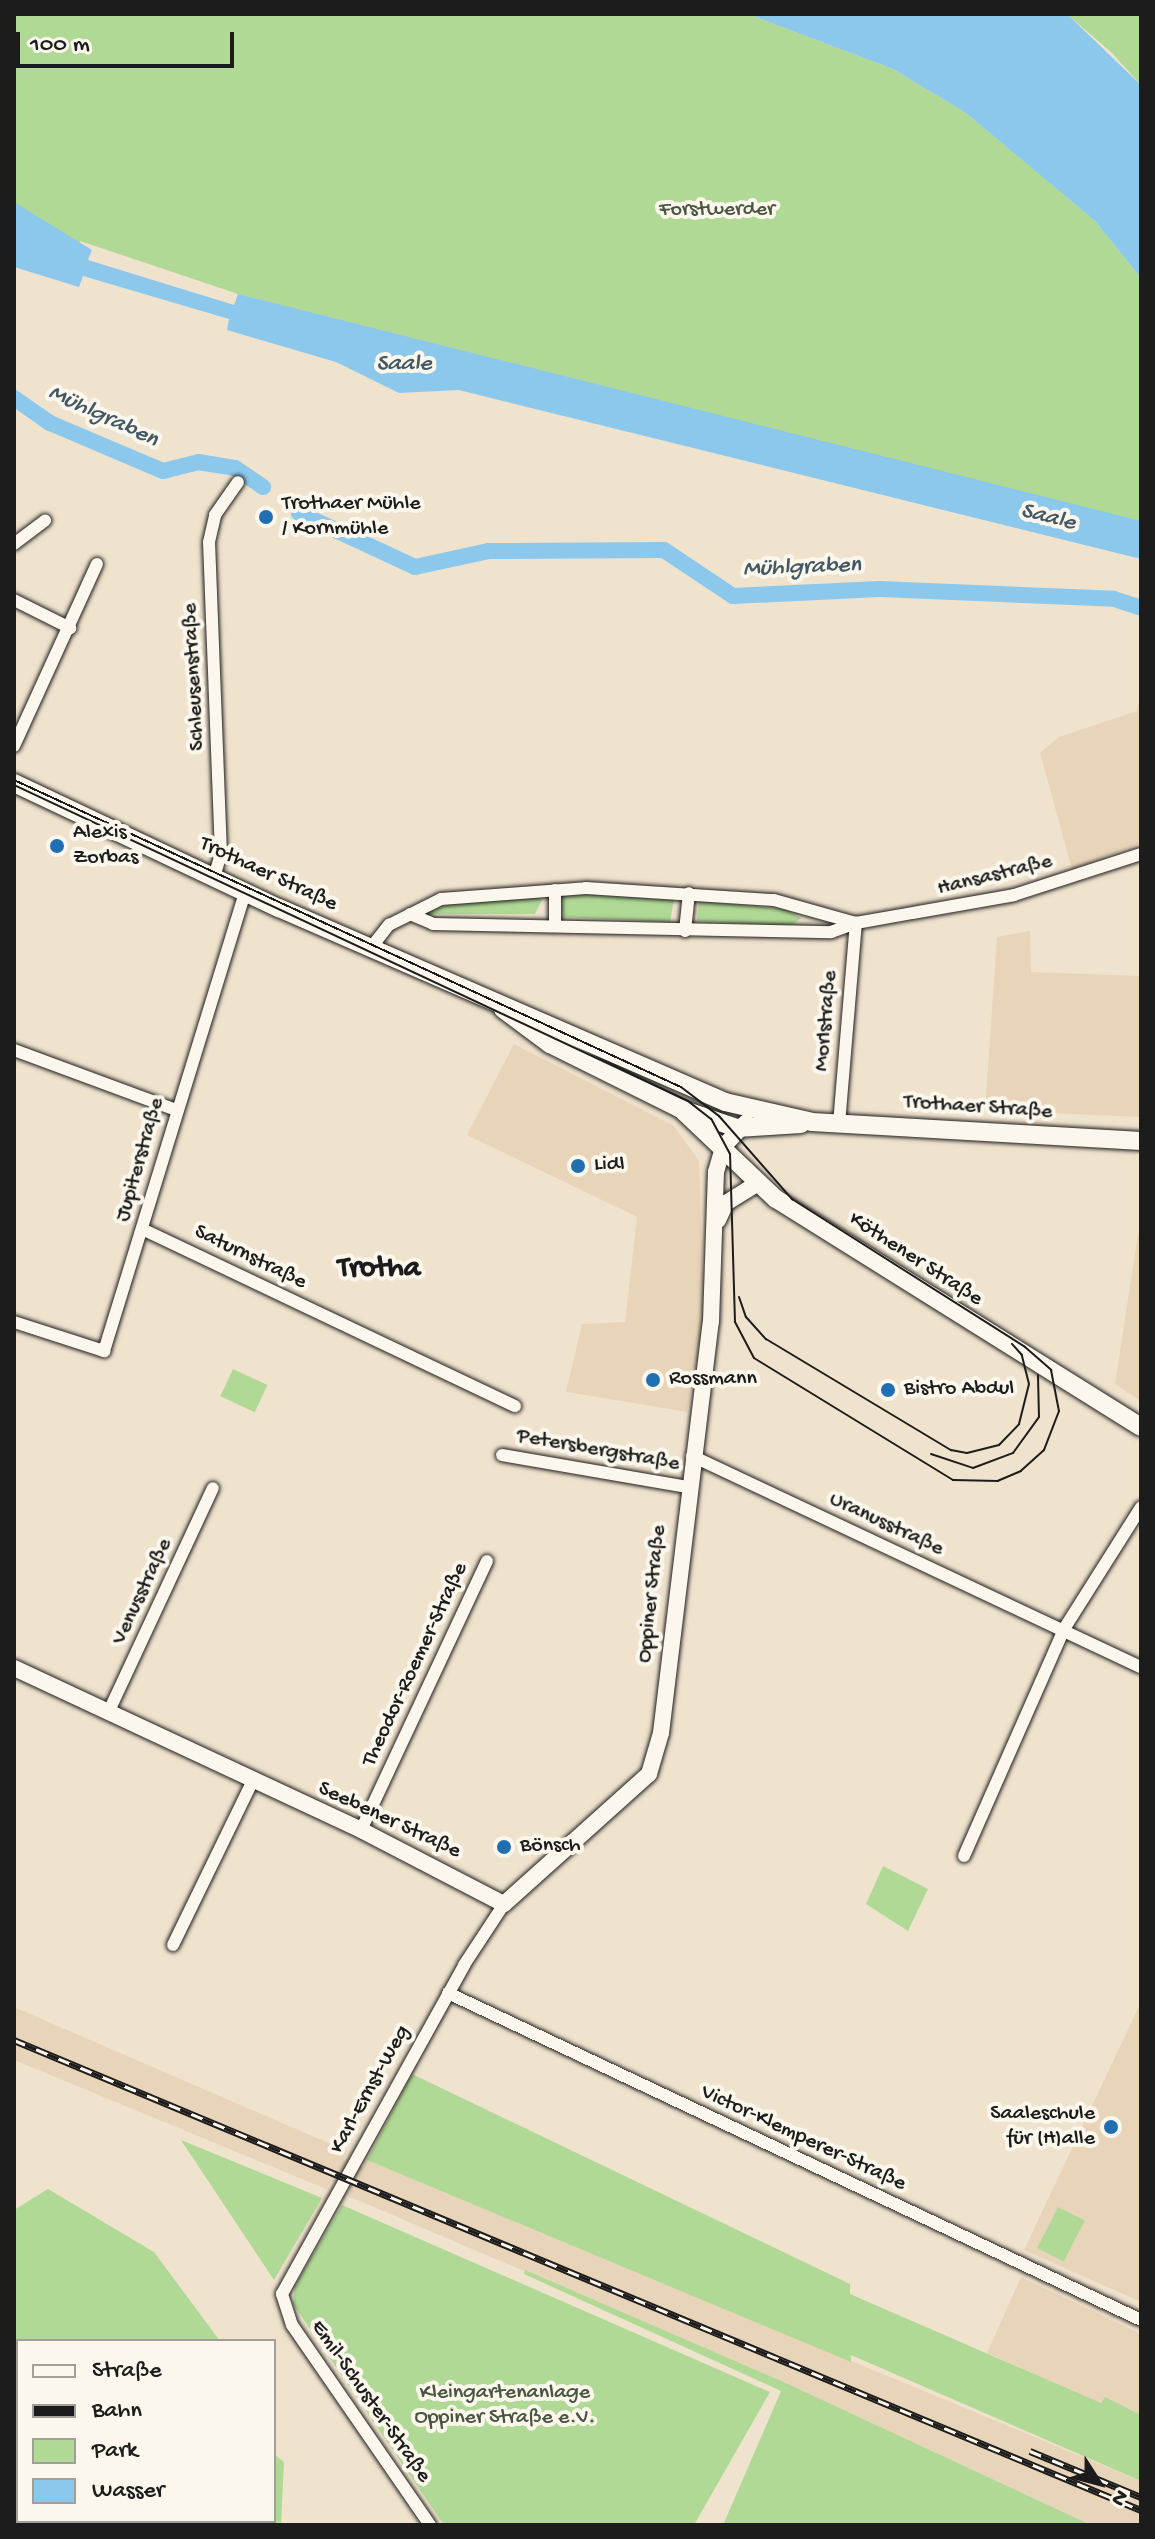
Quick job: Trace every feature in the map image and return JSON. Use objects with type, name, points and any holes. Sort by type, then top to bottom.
[{"type":"main road","name":"Trothaer Straße","points":[[14,783],[503,1009],[550,1044],[681,1109],[737,1128],[759,1130],[812,1122]]},
{"type":"main road","name":"Trothaer Straße","points":[[503,1009],[522,1012],[706,1096],[812,1122],[1141,1141]]},
{"type":"main road","name":"Köthener Straße","points":[[681,1109],[758,1183],[1011,1350],[1141,1427]]},
{"type":"street","name":"Schleusenstraße","points":[[214,877],[221,854],[209,542],[215,515],[238,482]]},
{"type":"street","points":[[14,544],[45,521]]},
{"type":"street","points":[[14,746],[97,564]]},
{"type":"street","points":[[14,600],[70,628]]},
{"type":"street","name":"Hansastraße","points":[[410,914],[433,924],[831,932],[856,923],[1014,895],[1141,854]]},
{"type":"street","points":[[370,949],[389,925],[441,899],[555,890],[689,893],[774,900],[856,923]]},
{"type":"street","points":[[555,890],[555,925]]},
{"type":"street","name":"Jupiterstraße","points":[[14,1322],[104,1351],[245,892]]},
{"type":"street","points":[[685,931],[689,893]]},
{"type":"street","points":[[807,932],[810,909]]},
{"type":"street","name":"Morlstraße","points":[[839,1124],[856,923]]},
{"type":"street","points":[[14,1050],[176,1110]]},
{"type":"street","name":"Oppiner Straße","points":[[504,1904],[649,1774],[661,1733],[687,1487],[711,1322],[716,1172],[723,1147],[737,1128],[770,1113]]},
{"type":"street","points":[[715,1225],[726,1203],[758,1183]]},
{"type":"street","name":"Saturnstraße","points":[[142,1229],[515,1406]]},
{"type":"street","name":"Petersbergstraße","points":[[502,1455],[687,1487]]},
{"type":"street","name":"Uranusstraße","points":[[692,1456],[1141,1667]]},
{"type":"street","name":"Venusstraße","points":[[108,1713],[213,1488]]},
{"type":"street","points":[[964,1856],[1064,1629],[1141,1507]]},
{"type":"street","name":"Theodor-Roemer-Straße","points":[[361,1830],[487,1561]]},
{"type":"street","name":"Seebener Straße","points":[[14,1668],[252,1782],[361,1830],[504,1904]]},
{"type":"street","points":[[173,1945],[252,1782]]},
{"type":"street","name":"Karl-Ernst-Weg","points":[[282,2300],[288,2276],[448,1993],[504,1904]]},
{"type":"street","name":"Victor-Klemperer-Straße","points":[[448,1993],[1141,2320]]},
{"type":"street","name":"Emil-Schuster-Straße","points":[[282,2300],[292,2325],[430,2525]]},
{"type":"shaded area","points":[[1141,690],[1141,843],[1072,869],[1040,753],[1059,737],[1137,711]]},
{"type":"shaded area","points":[[1030,931],[1031,972],[1141,976],[1141,1117],[985,1110],[997,937]]},
{"type":"shaded area","points":[[514,1044],[674,1126],[699,1161],[704,1321],[687,1412],[566,1392],[582,1324],[625,1322],[637,1217],[467,1135]]},
{"type":"shaded area","points":[[1138,1234],[1141,1234],[1141,1401],[1115,1384]]},
{"type":"shaded area","name":"Saaleschule für (H)alle","points":[[1141,2005],[1141,2302],[1024,2250]]},
{"type":"shaded area","points":[[14,2007],[347,2151],[343,2159],[363,2167],[367,2160],[1141,2481],[1141,2525],[1091,2525],[786,2383],[348,2196],[351,2189],[331,2181],[326,2189],[14,2060]]},
{"type":"shaded area","points":[[1021,2277],[1141,2334],[1141,2415],[1105,2398],[1101,2404],[987,2353]]},
{"type":"green space","name":"Forstwerder","points":[[14,14],[748,14],[893,69],[966,113],[1031,167],[1095,221],[1141,278],[1141,535],[238,294],[80,241],[74,252],[14,212]]},
{"type":"green space","points":[[1067,14],[1141,14],[1141,85],[1112,53]]},
{"type":"green space","points":[[591,894],[674,900],[670,922],[562,917],[561,896]]},
{"type":"green space","points":[[533,896],[542,900],[535,914],[425,914],[439,906]]},
{"type":"green space","points":[[699,901],[785,909],[801,918],[791,926],[697,921]]},
{"type":"green space","points":[[233,1369],[267,1385],[255,1412],[220,1396]]},
{"type":"green space","points":[[883,1866],[928,1889],[908,1931],[866,1904]]},
{"type":"green space","points":[[412,2074],[850,2284],[850,2294],[1101,2403],[1105,2397],[1141,2415],[1141,2481],[851,2355],[851,2362],[367,2160]]},
{"type":"green space","points":[[181,2140],[322,2198],[274,2280]]},
{"type":"green space","points":[[48,2189],[154,2252],[219,2339],[16,2339],[16,2523],[110,2523],[108,2525],[14,2525],[14,2210]]},
{"type":"green space","name":"Kleingartenanlage Oppiner Straße e.V.","points":[[342,2205],[770,2392],[694,2525],[444,2525],[293,2304],[295,2286]]},
{"type":"green space","points":[[1058,2207],[1085,2221],[1064,2262],[1037,2248]]},
{"type":"green space","points":[[525,2270],[786,2383],[1091,2525],[723,2525],[781,2391],[524,2274]]},
{"type":"green space","points":[[276,2456],[284,2462],[281,2525],[119,2525],[276,2523]]},
{"type":"water","points":[[748,14],[1067,14],[1141,85],[1141,278],[1095,221],[966,113],[893,69]]},
{"type":"water","name":"Saale","points":[[14,202],[92,250],[88,260],[234,305],[238,294],[1141,521],[1141,559],[459,390],[399,393],[336,362],[227,330],[229,319],[83,276],[79,287],[14,267]]},
{"type":"waterway","name":"Mühlgraben","points":[[14,398],[50,423],[163,471],[198,462],[235,468],[263,487]]},
{"type":"waterway","name":"Mühlgraben","points":[[299,513],[415,567],[489,551],[664,550],[733,596],[880,589],[1114,599],[1141,608]]},
{"type":"tram line","points":[[14,780],[681,1087],[719,1116],[792,1199],[1025,1347],[1051,1370],[1059,1411],[1044,1450],[1021,1471],[998,1481],[953,1480],[754,1358],[735,1322],[730,1154],[711,1119],[688,1101],[14,785]]},
{"type":"tram line","points":[[739,1297],[746,1317],[766,1339],[951,1450],[967,1453],[999,1445],[1019,1424],[1029,1384],[1022,1355],[1012,1344]]},
{"type":"tram line","points":[[931,1454],[973,1468],[1013,1453],[1039,1417],[1038,1375]]},
{"type":"railway","points":[[14,2040],[1141,2510]]},
{"type":"railway","points":[[1030,2451],[1141,2497]]},
{"type":"place","name":"Trothaer Mühle / Kornmühle","points":[[266,517]]},
{"type":"place","name":"Alexis Zorbas","points":[[57,846]]},
{"type":"place","name":"Lidl","points":[[578,1166]]},
{"type":"place","name":"Rossmann","points":[[653,1380]]},
{"type":"place","name":"Bistro Abdul","points":[[888,1390]]},
{"type":"place","name":"Bönsch","points":[[504,1847]]},
{"type":"place","name":"Saaleschule für (H)alle","points":[[1111,2127]]},
{"type":"district","name":"Trotha","points":[[379,1270]]}]
